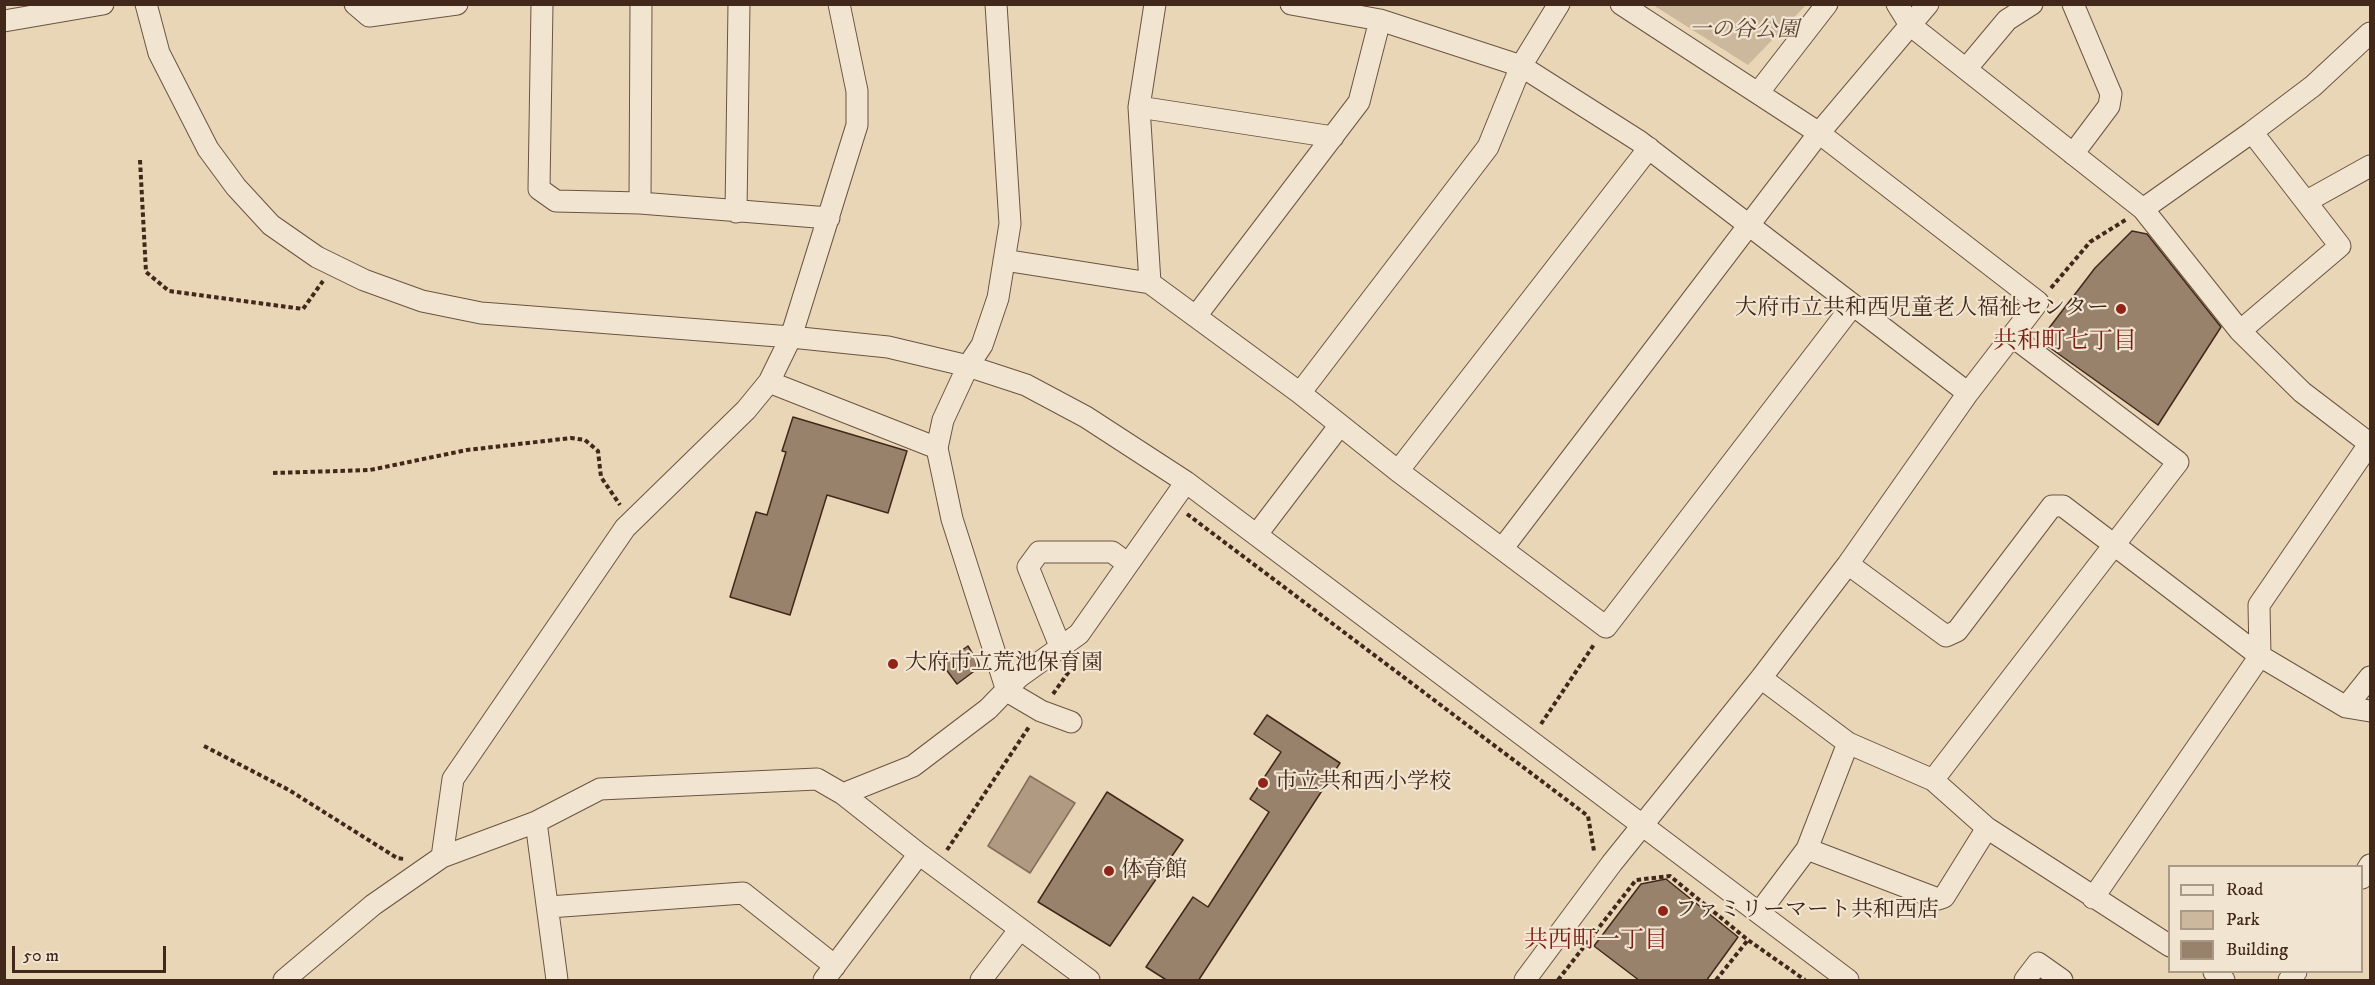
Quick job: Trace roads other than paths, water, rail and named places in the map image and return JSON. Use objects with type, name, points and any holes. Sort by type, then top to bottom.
[{"type":"street","points":[[4,21],[103,4]]},
{"type":"street","points":[[146,4],[159,53],[208,149],[271,225],[334,265],[363,280],[422,301],[481,313],[791,336],[888,347],[968,366],[1026,385],[1086,417],[1186,482],[1848,981]]},
{"type":"street","points":[[355,4],[369,16],[457,4]]},
{"type":"street","points":[[542,4],[539,189],[556,201],[640,203],[829,218]]},
{"type":"street","points":[[640,203],[641,4]]},
{"type":"street","points":[[736,212],[739,4]]},
{"type":"street","points":[[442,857],[453,779],[631,521],[746,410],[769,382],[791,336],[857,125],[856,91],[839,4]]},
{"type":"street","points":[[996,4],[1010,224],[995,308],[982,345],[968,366],[943,420],[937,448],[952,519],[1007,691],[1041,711],[1071,722]]},
{"type":"street","points":[[1150,283],[1139,107],[1155,4]]},
{"type":"street","points":[[1291,4],[1380,20],[1521,66],[1649,148],[1968,393]]},
{"type":"street","points":[[1300,393],[1488,147],[1521,66],[1558,4]]},
{"type":"street","points":[[1525,981],[1848,564],[1968,393],[2038,302],[1819,133],[1621,4]]},
{"type":"street","points":[[1758,93],[1827,4]]},
{"type":"street","points":[[1897,4],[1910,25],[2143,209],[2240,331],[2302,392],[2370,443],[2259,605],[2260,656],[2093,898]]},
{"type":"street","points":[[1502,549],[1819,133],[1928,4]]},
{"type":"street","points":[[1966,69],[2007,20],[2032,4]]},
{"type":"street","points":[[2073,4],[2111,94],[2109,106],[2073,154]]},
{"type":"street","points":[[1196,316],[1359,102],[1380,20]]},
{"type":"street","points":[[2143,209],[2313,86],[2370,33]]},
{"type":"street","points":[[1139,107],[1333,137]]},
{"type":"street","points":[[2240,331],[2340,246],[2252,132]]},
{"type":"street","points":[[1398,471],[1649,148]]},
{"type":"street","points":[[2307,201],[2370,166]]},
{"type":"street","points":[[1004,260],[1150,283],[1300,393],[1398,471],[1606,627],[1853,305]]},
{"type":"street","points":[[1933,780],[2178,462],[2012,336]]},
{"type":"street","points":[[769,382],[937,448]]},
{"type":"street","points":[[1257,534],[1340,425]]},
{"type":"street","points":[[843,794],[913,766],[1007,691],[1019,676],[1079,634],[1186,482]]},
{"type":"street","points":[[1848,564],[1946,636],[1958,631],[2052,506],[2063,506],[2260,656],[2346,706],[2370,711]]},
{"type":"street","points":[[1060,646],[1028,567],[1039,552],[1112,552],[1128,564]]},
{"type":"street","points":[[2346,706],[2370,677]]},
{"type":"street","points":[[1761,678],[1848,742],[1933,780],[1987,828],[2168,945]]},
{"type":"street","points":[[1759,913],[1807,849],[1848,742]]},
{"type":"street","points":[[284,981],[373,905],[442,857],[536,822],[600,789],[817,779],[843,794],[1089,981]]},
{"type":"street","points":[[536,822],[557,981]]},
{"type":"street","points":[[1807,849],[1938,899],[1944,897],[1987,828]]},
{"type":"street","points":[[549,908],[743,893],[829,973],[919,854]]},
{"type":"street","points":[[981,981],[1020,929]]},
{"type":"street","points":[[2025,981],[2038,963],[2062,981]]},
{"type":"place","name":"大府市立共和西児童老人福祉センター","points":[[2121,309]]},
{"type":"place","name":"大府市立荒池保育園","points":[[893,664]]},
{"type":"place","name":"市立共和西小学校","points":[[1263,783]]},
{"type":"place","name":"体育館","points":[[1109,871]]},
{"type":"place","name":"ファミリーマート共和西店","points":[[1663,911]]},
{"type":"district","name":"共和町七丁目","points":[[2065,343]]},
{"type":"district","name":"共西町一丁目","points":[[1596,942]]},
{"type":"park label","name":"一の谷公園","points":[[1744,31]]}]
